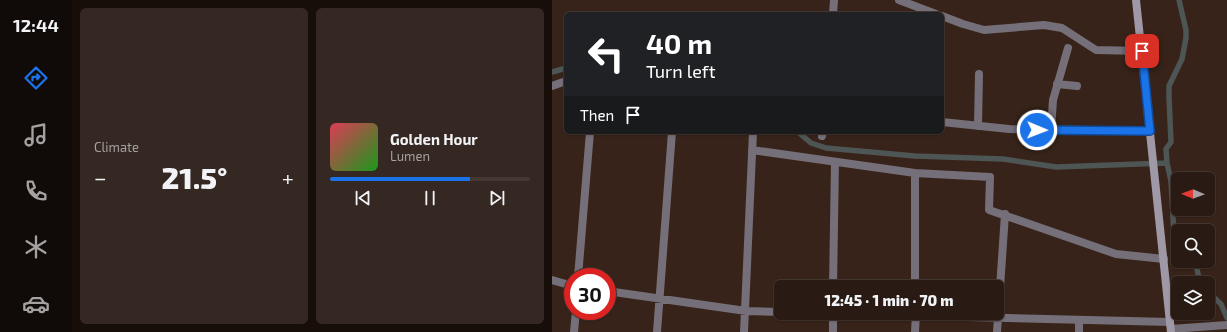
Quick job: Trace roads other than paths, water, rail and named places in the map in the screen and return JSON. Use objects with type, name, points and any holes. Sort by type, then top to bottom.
[{"type":"street","points":[[833,12],[834,0]]},
{"type":"street","points":[[899,0],[931,12]]},
{"type":"street","points":[[1136,0],[1171,328]]},
{"type":"street","points":[[944,17],[984,30],[1044,26],[1062,28],[1096,50],[1142,51]]},
{"type":"street","points":[[1051,130],[1053,100],[1068,48]]},
{"type":"street","points":[[978,126],[979,74]]},
{"type":"street","points":[[552,86],[564,82]]},
{"type":"street","points":[[1057,84],[1077,86]]},
{"type":"street","points":[[944,122],[1009,129],[1150,131]]},
{"type":"street","points":[[579,268],[590,134]]},
{"type":"street","points":[[657,332],[672,134]]},
{"type":"street","points":[[744,332],[753,134]]},
{"type":"street","points":[[752,150],[915,174],[990,177],[989,210],[1005,214],[1116,254],[1164,259]]},
{"type":"street","points":[[833,280],[835,162]]},
{"type":"street","points":[[915,174],[916,280]]},
{"type":"street","points":[[1000,280],[1005,214]]},
{"type":"street","points":[[552,280],[564,283]]},
{"type":"street","points":[[616,292],[746,311],[774,312]]},
{"type":"street","points":[[1004,318],[1079,320],[1171,328],[1227,326]]},
{"type":"street","points":[[574,332],[575,320]]},
{"type":"street","points":[[833,320],[833,332]]},
{"type":"street","points":[[915,332],[916,320]]},
{"type":"street","points":[[997,320],[997,332]]},
{"type":"street","points":[[1079,320],[1079,332]]},
{"type":"waterway","points":[[1173,224],[1171,181],[1166,149],[1171,142],[1169,86],[1182,59],[1186,38],[1186,30],[1179,0]]},
{"type":"waterway","points":[[552,72],[564,69]]},
{"type":"waterway","points":[[800,134],[811,143],[826,148],[915,156],[1003,159],[1056,167],[1167,163]]},
{"type":"waterway","points":[[1196,268],[1198,276]]},
{"type":"waterway","points":[[1215,298],[1221,304],[1227,318]]}]
